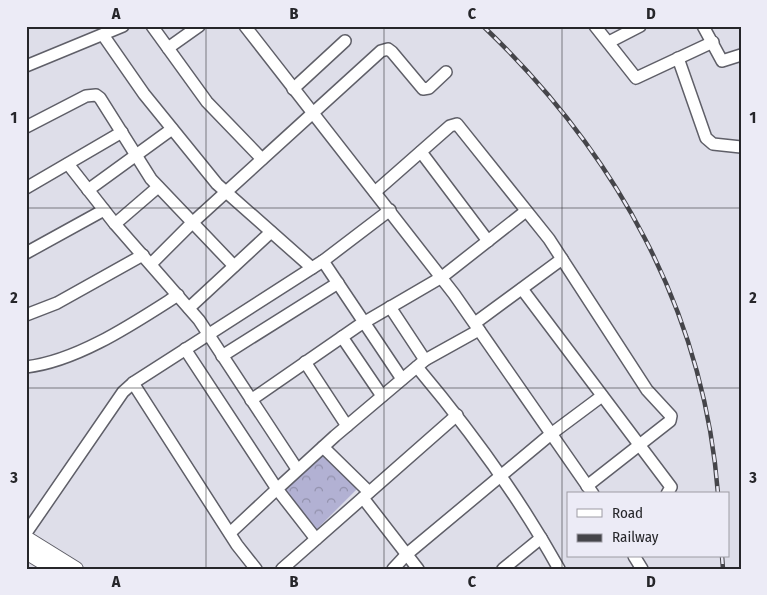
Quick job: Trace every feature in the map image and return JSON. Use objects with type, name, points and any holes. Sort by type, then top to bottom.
[{"type":"main road","points":[[26,538],[50,564]]},
{"type":"main road","points":[[26,552],[50,564],[76,569]]},
{"type":"street","points":[[26,66],[122,26]]},
{"type":"street","points":[[152,26],[207,102],[262,159]]},
{"type":"street","points":[[168,48],[199,26]]},
{"type":"street","points":[[245,26],[293,90],[442,277],[590,490],[639,445],[670,421],[671,416],[647,390],[562,259],[460,125],[450,126],[375,192]]},
{"type":"street","points":[[595,26],[636,78],[713,42]]},
{"type":"street","points":[[609,42],[640,26]]},
{"type":"street","points":[[703,26],[722,61],[741,54]]},
{"type":"street","points":[[103,35],[144,94],[217,184],[312,268]]},
{"type":"street","points":[[293,90],[345,41]]},
{"type":"street","points":[[151,264],[192,223],[384,49],[392,52],[423,88],[430,88],[446,72]]},
{"type":"street","points":[[678,58],[706,138],[713,144],[741,147]]},
{"type":"street","points":[[27,124],[86,96],[96,95],[100,98],[158,187],[234,266]]},
{"type":"street","points":[[88,190],[172,129]]},
{"type":"street","points":[[26,188],[122,132]]},
{"type":"street","points":[[420,152],[488,241]]},
{"type":"street","points":[[68,164],[115,224],[178,295],[208,334],[297,469]]},
{"type":"street","points":[[115,224],[158,187]]},
{"type":"street","points":[[26,253],[104,210]]},
{"type":"street","points":[[26,533],[115,402],[133,383],[323,261],[390,210]]},
{"type":"street","points":[[251,400],[364,322],[442,277],[526,211]]},
{"type":"street","points":[[188,308],[271,232]]},
{"type":"street","points":[[26,315],[57,303],[143,255]]},
{"type":"street","points":[[230,533],[297,469],[402,379],[477,326],[562,259]]},
{"type":"street","points":[[323,261],[402,379]]},
{"type":"street","points":[[222,356],[338,282]]},
{"type":"street","points":[[522,289],[670,487],[668,492]]},
{"type":"street","points":[[26,367],[41,365],[75,352],[127,327],[178,295]]},
{"type":"street","points":[[390,307],[421,364],[501,476],[559,569]]},
{"type":"street","points":[[342,337],[382,396]]},
{"type":"street","points":[[185,350],[277,489],[316,539]]},
{"type":"street","points":[[305,362],[347,426]]},
{"type":"street","points":[[133,383],[230,533],[256,569]]},
{"type":"street","points":[[393,569],[407,554],[551,434],[602,396]]},
{"type":"street","points":[[282,569],[457,415]]},
{"type":"street","points":[[323,447],[366,495],[418,569]]},
{"type":"street","points":[[503,569],[541,538]]},
{"type":"street","points":[[635,558],[642,569]]},
{"type":"green space","points":[[323,454],[357,489],[314,532],[279,488]]},
{"type":"railway","points":[[483,26],[530,75],[573,126],[612,181],[645,238],[672,298],[694,361],[709,426],[718,492]]},
{"type":"railway","points":[[722,558],[723,569]]}]
